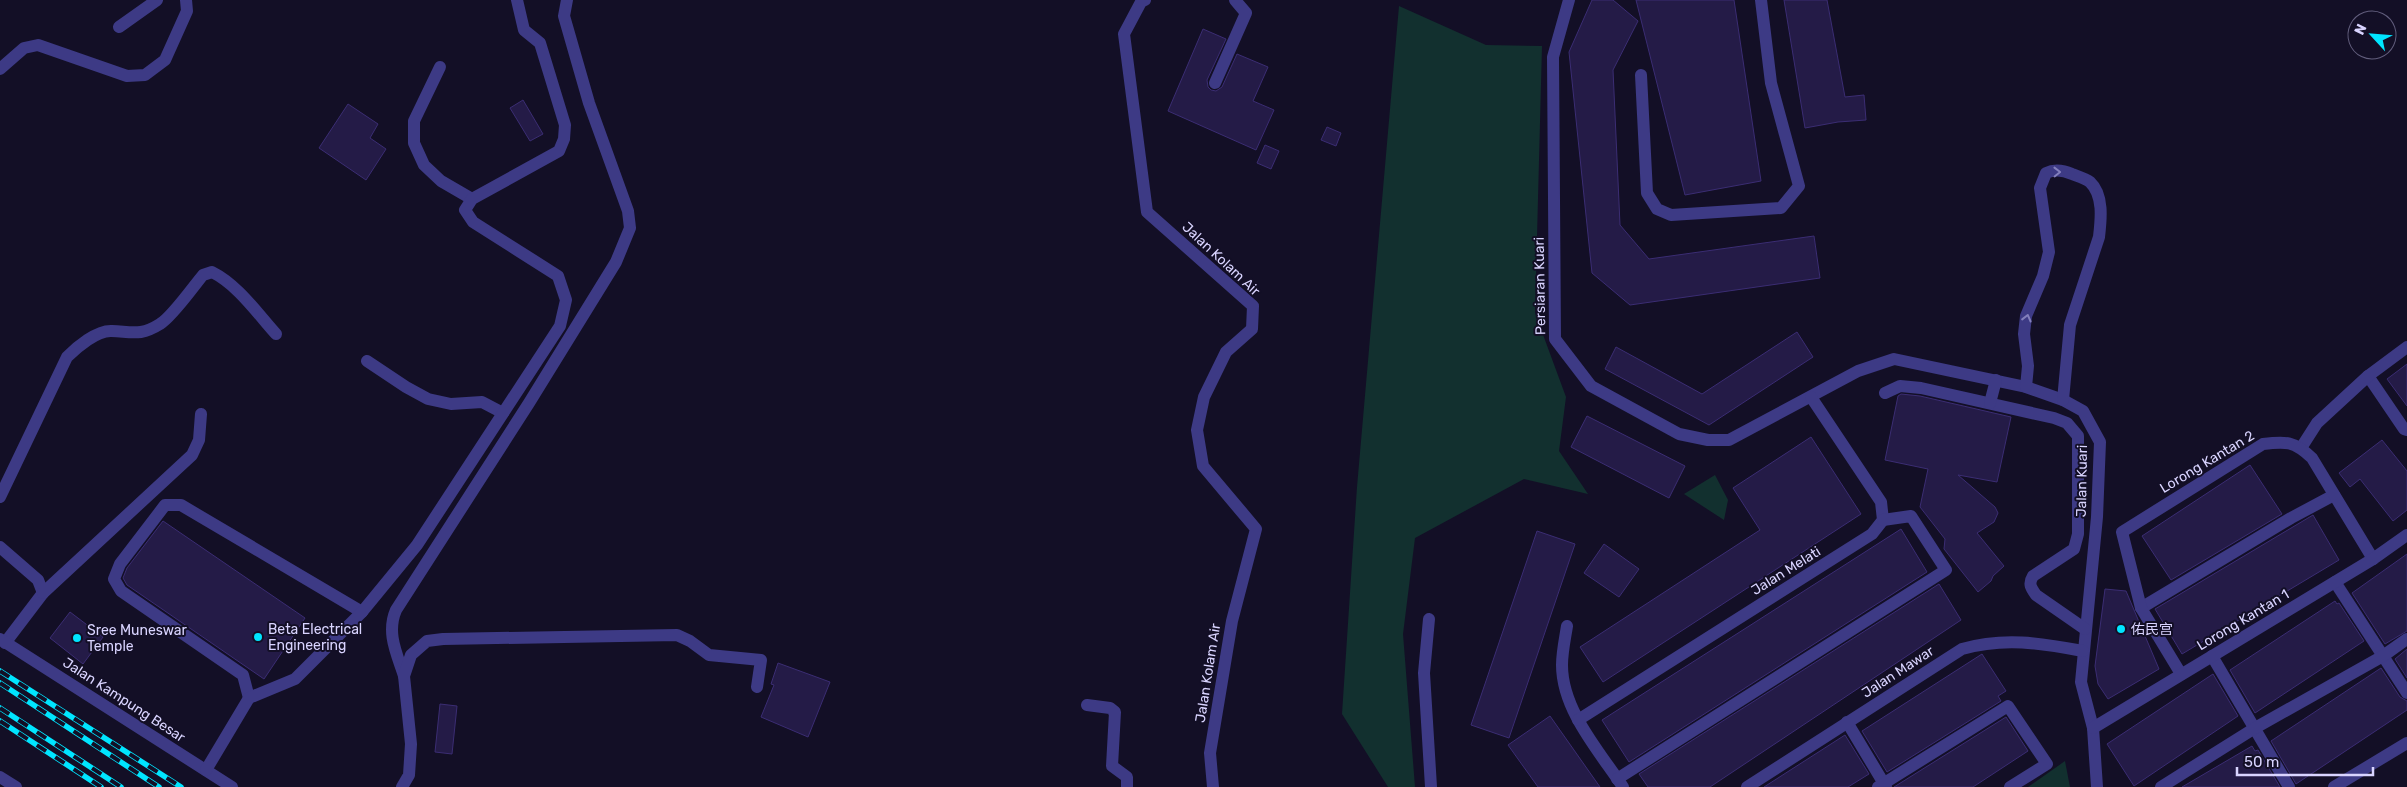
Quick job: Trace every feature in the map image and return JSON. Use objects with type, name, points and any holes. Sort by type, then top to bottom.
[{"type":"street","points":[[119,27],[157,0]]},
{"type":"street","points":[[0,69],[24,48],[38,44],[127,76],[145,75],[165,60],[187,11],[186,0]]},
{"type":"street","points":[[206,770],[249,698],[295,679],[362,612],[417,545],[560,326],[566,300],[558,276],[473,222],[465,210],[472,199],[559,151],[564,139],[565,124],[540,43],[524,30],[517,0]]},
{"type":"street","points":[[402,787],[409,775],[411,744],[404,676],[391,636],[391,621],[396,610],[529,402],[610,270],[630,228],[628,211],[589,103],[564,16],[566,0]]},
{"type":"street","name":"Jalan Kolam Air","points":[[1145,0],[1141,2],[1124,34],[1147,212],[1253,306],[1252,329],[1226,352],[1204,397],[1197,430],[1203,466],[1256,529],[1232,621],[1210,752],[1214,787]]},
{"type":"street","points":[[1215,83],[1246,13],[1235,0]]},
{"type":"street","name":"Persiaran Kuari","points":[[1569,0],[1553,57],[1555,339],[1591,386],[1679,434],[1708,440],[1730,440],[1858,371]]},
{"type":"street","points":[[1641,75],[1648,193],[1658,209],[1671,216],[1781,208],[1799,186],[1771,83],[1761,0]]},
{"type":"street","points":[[440,67],[414,121],[414,143],[424,165],[441,181],[472,199]]},
{"type":"street","points":[[2026,388],[2028,366],[2024,334],[2026,316],[2040,284],[2049,252],[2040,188],[2046,173],[2052,170],[2066,172],[2089,180],[2097,192],[2101,224],[2099,237],[2070,325],[2063,400]]},
{"type":"street","points":[[0,497],[67,357],[80,343],[110,331],[132,334],[162,323],[203,275],[212,272],[220,276],[250,304],[276,334]]},
{"type":"street","points":[[2373,559],[2312,458],[2301,448],[2317,422],[2368,376],[2407,347]]},
{"type":"street","name":"Jalan Kuari","points":[[1858,371],[1894,359],[2026,388],[2063,400],[2083,411],[2100,442],[2097,517],[2081,682],[2093,728],[2097,787]]},
{"type":"street","points":[[367,361],[406,388],[428,399],[451,404],[482,402],[503,413]]},
{"type":"street","points":[[2368,376],[2404,429],[2407,430]]},
{"type":"street","points":[[1990,403],[1996,380]]},
{"type":"street","points":[[1885,393],[1900,386],[1921,388],[2068,422],[2078,436],[2080,512],[2078,534],[2074,549],[2033,576],[2030,581],[2030,587],[2036,595],[2085,629]]},
{"type":"street","points":[[1567,626],[1562,665],[1565,689],[1578,720],[1620,783],[1946,570],[1911,516],[1884,520],[1881,502],[1811,397]]},
{"type":"street","points":[[3,641],[43,593],[192,455],[199,440],[201,414]]},
{"type":"street","name":"Lorong Kantan 2","points":[[2142,608],[2122,532],[2263,444],[2286,441],[2301,448]]},
{"type":"street","points":[[2181,674],[2142,608],[2291,518],[2334,495]]},
{"type":"street","points":[[249,698],[243,675],[121,591],[114,579],[120,564],[164,505],[181,505],[362,612]]},
{"type":"street","name":"Jalan Melati","points":[[1578,720],[1872,534],[1884,520]]},
{"type":"street","name":"Lorong Kantan 1","points":[[2093,728],[2373,559],[2407,535]]},
{"type":"street","points":[[0,546],[38,580],[43,593]]},
{"type":"street","points":[[2335,582],[2407,693]]},
{"type":"street","points":[[1429,619],[1424,673],[1431,787]]},
{"type":"street","points":[[404,676],[412,655],[427,641],[453,638],[677,635],[690,641],[709,655],[761,660],[757,687]]},
{"type":"street","points":[[2161,787],[2255,728],[2383,656],[2407,639]]},
{"type":"street","name":"Jalan Kampung Besar","points":[[3,641],[232,787]]},
{"type":"street","name":"Jalan Mawar","points":[[1747,787],[1962,649],[1986,642],[2032,642],[2083,650]]},
{"type":"street","points":[[2212,656],[2289,787]]},
{"type":"street","points":[[1088,705],[1110,708],[1115,712],[1112,766],[1128,777],[1127,787]]},
{"type":"street","points":[[1847,722],[1883,786],[2008,706],[2047,764],[2010,787]]},
{"type":"street","points":[[2334,787],[2407,743]]},
{"type":"street","points":[[0,777],[16,787]]},
{"type":"green space","points":[[1399,6],[1486,45],[1542,46],[1535,313],[1566,397],[1559,451],[1588,494],[1524,479],[1415,538],[1403,634],[1415,787],[1388,787],[1342,714],[1357,487]]},
{"type":"green space","points":[[1715,475],[1728,500],[1724,520],[1684,494]]},
{"type":"green space","points":[[2065,761],[2070,787],[2028,787]]},
{"type":"building","points":[[1592,0],[1613,0],[1638,21],[1613,70],[1620,225],[1649,259],[1814,236],[1820,278],[1630,305],[1592,273],[1569,52]]},
{"type":"building","points":[[1636,0],[1734,0],[1761,181],[1685,195]]},
{"type":"building","points":[[1784,0],[1827,0],[1845,97],[1864,95],[1866,120],[1838,122],[1805,128]]},
{"type":"building","points":[[1203,29],[1226,39],[1207,80],[1208,87],[1211,90],[1216,91],[1222,87],[1237,54],[1268,67],[1253,101],[1274,110],[1256,150],[1168,111]]},
{"type":"building","points":[[523,100],[543,134],[530,141],[510,108]]},
{"type":"building","points":[[348,104],[378,124],[370,138],[386,149],[366,180],[319,148]]},
{"type":"building","points":[[1327,127],[1341,133],[1336,146],[1321,140]]},
{"type":"building","points":[[1265,145],[1279,151],[1271,169],[1257,163]]},
{"type":"building","points":[[1797,332],[1813,357],[1709,425],[1605,369],[1616,347],[1702,394]]},
{"type":"building","points":[[2407,364],[2407,406],[2387,379]]},
{"type":"building","points":[[1901,394],[1920,396],[2011,417],[1997,482],[1958,475],[1995,507],[1998,513],[1994,522],[1977,533],[2004,566],[1978,592],[1944,549],[1945,539],[1920,507],[1928,469],[1885,460],[1898,396]]},
{"type":"building","points":[[1587,416],[1685,466],[1669,498],[1571,447]]},
{"type":"building","points":[[1811,437],[1861,514],[1603,682],[1580,647],[1760,530],[1733,488]]},
{"type":"building","points":[[2382,440],[2407,471],[2407,510],[2393,521],[2360,479],[2350,487],[2339,473]]},
{"type":"building","points":[[2250,465],[2282,514],[2171,580],[2142,536]]},
{"type":"building","points":[[2313,515],[2339,560],[2182,654],[2155,609]]},
{"type":"building","points":[[163,521],[305,618],[264,679],[127,585],[123,578],[127,568]]},
{"type":"building","points":[[1901,529],[1927,572],[1629,762],[1602,720]]},
{"type":"building","points":[[1537,531],[1575,544],[1509,738],[1471,725]]},
{"type":"building","points":[[1604,544],[1639,569],[1619,597],[1584,573]]},
{"type":"building","points":[[2407,554],[2407,631],[2385,644],[2352,593]]},
{"type":"building","points":[[1939,584],[1961,620],[1710,787],[1648,787],[1639,774]]},
{"type":"building","name":"佑民宫","points":[[2105,589],[2126,591],[2159,669],[2108,699],[2098,684],[2095,666]]},
{"type":"building","points":[[2335,601],[2337,604],[2339,603],[2364,641],[2255,713],[2230,670]]},
{"type":"building","name":"Sree Muneswar Temple","points":[[70,612],[103,637],[83,664],[50,638]]},
{"type":"building","points":[[2407,649],[2407,678],[2395,659]]},
{"type":"building","points":[[1982,654],[2006,691],[1998,696],[2001,701],[1887,772],[1862,731]]},
{"type":"building","points":[[778,663],[830,682],[808,737],[761,717],[774,685],[771,684]]},
{"type":"building","points":[[2381,668],[2400,697],[2407,701],[2407,710],[2296,784],[2271,741]]},
{"type":"building","points":[[2213,674],[2238,716],[2134,786],[2107,744]]},
{"type":"building","points":[[440,704],[457,706],[452,754],[435,752]]},
{"type":"building","points":[[1550,716],[1600,787],[1538,787],[1508,745]]},
{"type":"building","points":[[2006,717],[2028,751],[1973,787],[1894,787]]},
{"type":"building","points":[[1845,735],[1869,774],[1848,787],[1764,787]]},
{"type":"building","points":[[2252,746],[2255,751],[2258,750],[2280,787],[2182,787]]},
{"type":"railway","points":[[0,671],[181,787]]},
{"type":"railway","points":[[0,683],[159,787]]},
{"type":"railway","points":[[0,708],[121,787]]},
{"type":"railway","points":[[0,721],[101,787]]},
{"type":"place","name":"佑民宫","points":[[2121,629]]},
{"type":"place","name":"Beta Electrical Engineering","points":[[258,637]]},
{"type":"place","name":"Sree Muneswar Temple","points":[[77,638]]}]
